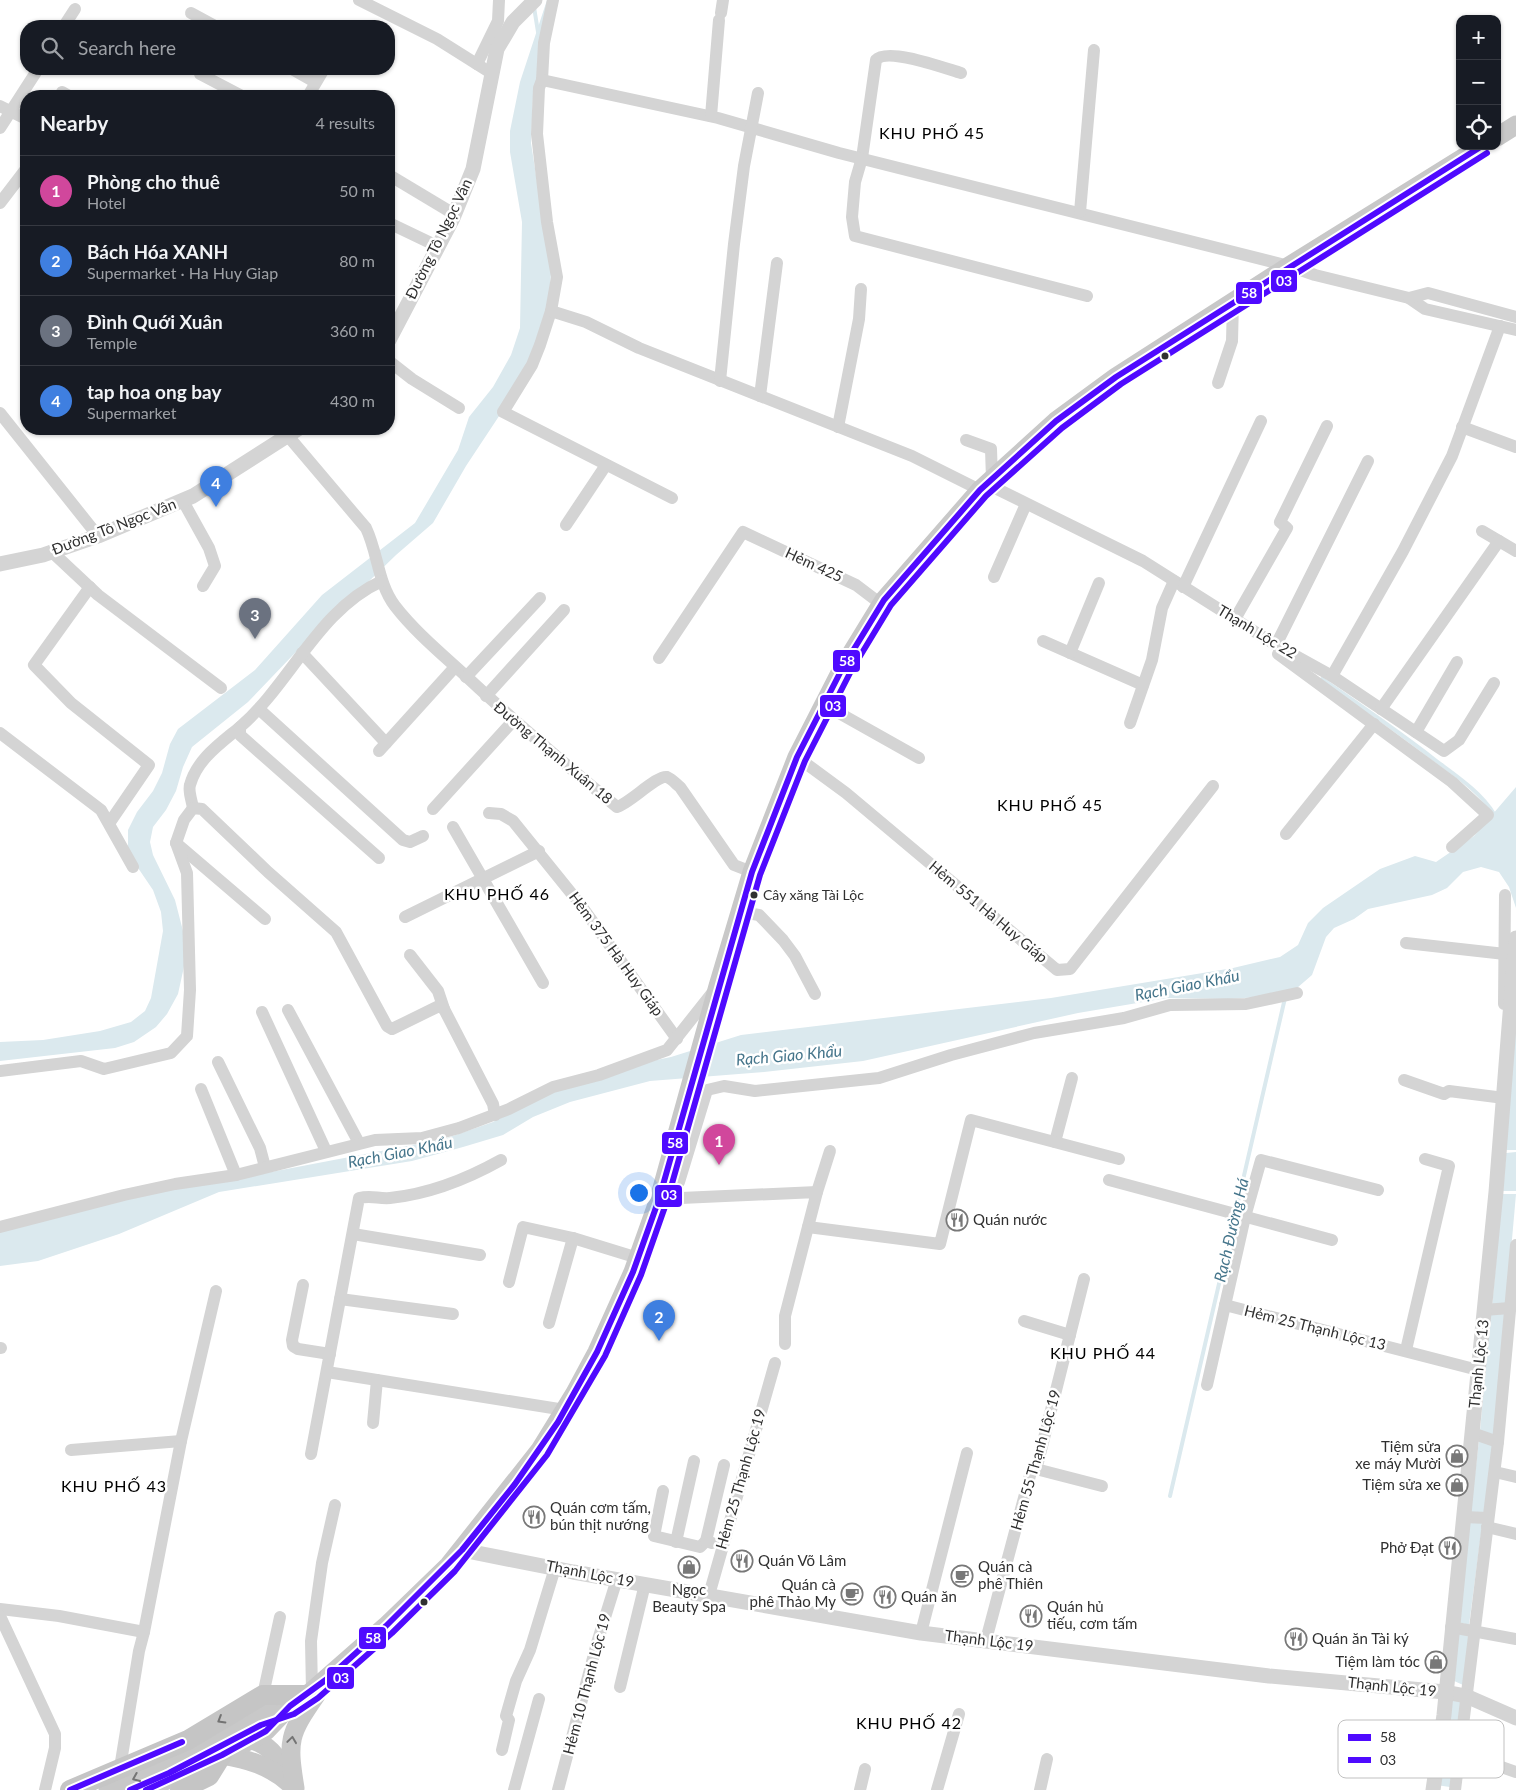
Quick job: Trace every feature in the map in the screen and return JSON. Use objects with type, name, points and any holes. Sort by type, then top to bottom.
[{"type":"highway","points":[[70,1790],[188,1740],[263,1695],[303,1697]]},
{"type":"highway","points":[[171,1779],[209,1776],[222,1755]]},
{"type":"main road","points":[[1501,134],[1516,125]]},
{"type":"main road","points":[[222,1755],[266,1731],[409,1605],[462,1550],[520,1477],[565,1410],[597,1352],[638,1258],[659,1199],[690,1084],[752,872],[797,757],[823,704],[881,604],[987,485],[1056,421],[1116,377],[1288,266],[1476,150]]},
{"type":"main road","points":[[295,1789],[290,1749],[293,1730],[302,1713],[327,1679]]},
{"type":"main road","points":[[146,1790],[171,1779],[226,1736],[258,1717],[303,1697]]},
{"type":"main road","points":[[226,1736],[253,1739],[268,1747],[279,1758],[295,1789]]},
{"type":"main road","points":[[222,1755],[244,1759],[265,1766],[278,1773],[295,1789]]},
{"type":"main road","points":[[108,1790],[171,1779]]},
{"type":"street","points":[[359,0],[437,40],[491,73]]},
{"type":"street","name":"Đường Tô Ngọc Vân","points":[[395,320],[454,214],[473,169],[497,49],[514,22],[535,0]]},
{"type":"street","points":[[553,0],[544,43],[542,80],[538,88],[537,134],[547,222],[557,277],[551,311],[532,365],[503,412],[672,498]]},
{"type":"street","points":[[477,64],[498,21],[499,1]]},
{"type":"street","points":[[68,20],[75,9]]},
{"type":"street","points":[[711,116],[721,11]]},
{"type":"street","points":[[191,13],[204,20]]},
{"type":"street","points":[[1080,212],[1094,50]]},
{"type":"street","points":[[961,72],[918,60],[886,54],[879,56],[876,60],[862,158],[855,182],[852,218],[855,236],[1087,296]]},
{"type":"street","points":[[25,90],[34,75]]},
{"type":"street","points":[[202,75],[231,90]]},
{"type":"street","points":[[303,75],[316,82]]},
{"type":"street","points":[[311,90],[320,75]]},
{"type":"street","points":[[542,80],[711,116],[862,158],[1080,212],[1288,266],[1315,275],[1409,298],[1426,310],[1516,330]]},
{"type":"street","points":[[720,381],[744,166],[758,94]]},
{"type":"street","points":[[0,128],[20,99]]},
{"type":"street","points":[[0,106],[20,116]]},
{"type":"street","points":[[0,203],[20,177]]},
{"type":"street","points":[[395,179],[454,214]]},
{"type":"street","points":[[395,226],[437,246]]},
{"type":"street","points":[[760,396],[777,263]]},
{"type":"street","points":[[838,427],[859,319],[861,289]]},
{"type":"street","points":[[1409,298],[1428,292],[1516,317]]},
{"type":"street","points":[[1218,383],[1232,340],[1233,302]]},
{"type":"street","name":"Thạnh Lộc 22","points":[[551,311],[586,322],[639,348],[987,485],[1026,504],[1143,562],[1234,621],[1332,676],[1444,751],[1451,748],[1459,740],[1494,683]]},
{"type":"street","points":[[1332,676],[1403,551],[1452,456],[1500,326]]},
{"type":"street","points":[[395,366],[412,379],[459,408]]},
{"type":"street","points":[[0,413],[98,536]]},
{"type":"street","points":[[1130,723],[1152,660],[1162,608],[1178,584],[1261,420]]},
{"type":"street","points":[[1234,621],[1287,528],[1280,522],[1327,426]]},
{"type":"street","points":[[1462,427],[1516,447]]},
{"type":"street","name":"Đường Tô Ngọc Vân","points":[[0,564],[51,551],[98,536],[182,501],[290,435]]},
{"type":"street","name":"Đường Thạnh Xuân 18","points":[[295,435],[366,528],[374,544],[381,578],[394,605],[455,667],[513,720],[617,807],[626,804],[660,778],[668,777],[680,787],[734,865],[752,872]]},
{"type":"street","points":[[966,440],[991,449],[987,485]]},
{"type":"street","points":[[1276,645],[1368,461]]},
{"type":"street","points":[[566,526],[606,465]]},
{"type":"street","points":[[182,501],[209,548],[215,566],[203,586]]},
{"type":"street","points":[[994,577],[1026,504]]},
{"type":"street","points":[[1482,531],[1516,551]]},
{"type":"street","name":"Hẻm 425","points":[[659,658],[744,532],[856,585],[881,604]]},
{"type":"street","points":[[1381,709],[1499,542]]},
{"type":"street","points":[[51,551],[90,586],[98,596],[221,688]]},
{"type":"street","points":[[0,1071],[81,1061],[104,1069],[172,1053],[187,1036],[190,990],[187,873],[176,843],[184,820],[193,808],[189,786],[210,752],[260,710],[302,653],[362,590],[381,578]]},
{"type":"street","points":[[1070,653],[1099,583]]},
{"type":"street","points":[[90,586],[34,665],[71,702],[149,765],[110,822]]},
{"type":"street","points":[[466,677],[540,598]]},
{"type":"street","points":[[486,696],[564,610]]},
{"type":"street","name":"Thạnh Lộc 22","points":[[1234,621],[1238,629],[1280,655],[1452,782],[1488,815],[1452,847]]},
{"type":"street","points":[[1043,641],[1143,684]]},
{"type":"street","points":[[302,653],[383,747],[455,667]]},
{"type":"street","points":[[1416,732],[1457,662]]},
{"type":"street","points":[[823,704],[919,758]]},
{"type":"street","points":[[260,710],[404,840],[410,842],[424,836]]},
{"type":"street","points":[[433,809],[513,720]]},
{"type":"street","points":[[1286,834],[1374,724]]},
{"type":"street","points":[[240,727],[240,735],[379,858]]},
{"type":"street","points":[[0,733],[101,810],[110,822],[134,868]]},
{"type":"street","name":"Hẻm 551 Hà Huy Giáp","points":[[797,757],[854,799],[1057,970],[1070,969],[1213,786]]},
{"type":"street","points":[[193,808],[202,809],[268,872],[336,932],[387,1026],[392,1028],[439,1006],[444,1009]]},
{"type":"street","name":"Hẻm 375 Hà Huy Giáp","points":[[489,813],[501,814],[514,821],[580,904],[677,1039]]},
{"type":"street","points":[[453,827],[543,983]]},
{"type":"street","points":[[176,843],[265,919]]},
{"type":"street","points":[[405,917],[538,851]]},
{"type":"street","points":[[1505,895],[1504,1006],[1509,1013]]},
{"type":"street","points":[[741,912],[758,915],[783,940],[795,956],[815,994]]},
{"type":"street","name":"Thạnh Lộc 13","points":[[1442,1720],[1484,1310],[1504,1098],[1516,940]]},
{"type":"street","points":[[1406,943],[1505,954]]},
{"type":"street","points":[[410,955],[438,991],[444,1009],[493,1104],[495,1115]]},
{"type":"street","points":[[659,1199],[679,1182],[707,1090],[715,1087],[734,1087],[755,1091],[879,1078],[951,1055],[1034,1033],[1124,1018],[1170,1005],[1246,1004],[1297,993]]},
{"type":"street","points":[[0,1227],[175,1184],[236,1175],[375,1140],[422,1138],[495,1115],[553,1087],[599,1074],[667,1050],[716,994]]},
{"type":"street","points":[[288,1010],[359,1144]]},
{"type":"street","points":[[262,1012],[326,1151]]},
{"type":"street","points":[[218,1062],[260,1148],[265,1168]]},
{"type":"street","points":[[1054,1142],[1072,1078]]},
{"type":"street","points":[[1404,1080],[1444,1094],[1449,1091],[1504,1098]]},
{"type":"street","points":[[201,1089],[236,1175]]},
{"type":"street","points":[[808,1227],[940,1244],[971,1120],[1119,1159]]},
{"type":"street","points":[[785,1344],[784,1321],[817,1192],[830,1151]]},
{"type":"street","points":[[1406,1350],[1449,1166],[1425,1159]]},
{"type":"street","points":[[311,1454],[359,1198],[370,1195],[388,1198],[415,1194],[478,1173],[501,1160]]},
{"type":"street","points":[[1207,1385],[1242,1216],[1261,1160],[1378,1190]]},
{"type":"street","points":[[1109,1180],[1332,1240]]},
{"type":"street","points":[[659,1199],[817,1192]]},
{"type":"street","points":[[509,1282],[523,1227],[573,1238],[638,1258]]},
{"type":"street","points":[[353,1234],[480,1255]]},
{"type":"street","points":[[549,1323],[573,1238]]},
{"type":"street","points":[[1464,1720],[1495,1472],[1516,1245]]},
{"type":"street","name":"Hẻm 55 Thạnh Lộc 19","points":[[986,1640],[1032,1468],[1038,1462],[1084,1278]]},
{"type":"street","points":[[303,1285],[292,1340],[293,1346],[298,1349],[330,1354]]},
{"type":"street","points":[[120,1768],[139,1651],[181,1441],[216,1291]]},
{"type":"street","points":[[340,1299],[453,1314]]},
{"type":"street","name":"Hẻm 25 Thạnh Lộc 13","points":[[1225,1305],[1478,1370]]},
{"type":"street","points":[[1484,1310],[1510,1308]]},
{"type":"street","points":[[1024,1321],[1070,1335]]},
{"type":"street","name":"Hẻm 25 Thạnh Lộc 19","points":[[709,1595],[775,1363]]},
{"type":"street","points":[[327,1372],[565,1410]]},
{"type":"street","points":[[372,1423],[377,1380]]},
{"type":"street","points":[[1472,1433],[1498,1442]]},
{"type":"street","points":[[71,1450],[181,1441]]},
{"type":"street","points":[[921,1633],[967,1453]]},
{"type":"street","points":[[676,1542],[694,1461]]},
{"type":"street","points":[[663,1491],[653,1532],[654,1536],[700,1547],[706,1541],[724,1465]]},
{"type":"street","points":[[1032,1468],[1102,1486]]},
{"type":"street","points":[[1495,1472],[1516,1477]]},
{"type":"street","points":[[303,1697],[322,1563],[335,1505]]},
{"type":"street","points":[[1463,1517],[1488,1522],[1516,1534]]},
{"type":"street","points":[[706,1541],[722,1546]]},
{"type":"street","name":"Thạnh Lộc 19","points":[[462,1550],[921,1633],[1269,1676],[1445,1692],[1466,1696],[1516,1718]]},
{"type":"street","points":[[502,1750],[509,1720],[506,1716],[516,1680],[530,1650],[555,1568]]},
{"type":"street","name":"Hẻm 10 Thạnh Lộc 19","points":[[558,1790],[597,1643],[617,1579]]},
{"type":"street","points":[[620,1686],[645,1584]]},
{"type":"street","points":[[0,1609],[59,1616],[144,1632]]},
{"type":"street","points":[[0,1616],[55,1734],[55,1748],[45,1790]]},
{"type":"street","points":[[263,1695],[280,1617]]},
{"type":"street","points":[[1451,1626],[1516,1639]]},
{"type":"street","points":[[514,1790],[538,1698]]},
{"type":"street","points":[[937,1790],[959,1714]]},
{"type":"street","points":[[1040,1790],[1047,1759]]},
{"type":"street","points":[[1504,1768],[1516,1772]]},
{"type":"street","points":[[860,1790],[865,1769]]},
{"type":"water","points":[[547,0],[556,0],[533,96],[531,143],[543,220],[552,262],[547,321],[509,401],[466,466],[433,523],[396,555],[293,655],[248,702],[192,747],[183,767],[176,791],[166,810],[153,827],[150,842],[153,855],[175,900],[183,931],[185,962],[178,994],[167,1014],[156,1027],[134,1042],[115,1048],[0,1061],[0,1042],[43,1040],[100,1031],[131,1022],[145,1011],[151,998],[163,931],[161,912],[153,890],[128,850],[128,830],[162,773],[170,744],[178,729],[255,670],[322,595],[415,523],[458,450],[469,417],[493,387],[511,355],[520,328],[522,222],[510,152],[510,131],[520,82]]},
{"type":"water","name":"Rạch Giao Khẩu","points":[[1516,787],[1516,908],[1509,887],[1499,872],[1481,867],[1463,872],[1447,888],[1432,895],[1368,909],[1354,919],[1334,928],[1326,937],[1312,975],[1297,988],[1276,996],[1228,999],[1167,998],[1078,1013],[863,1061],[764,1072],[650,1081],[570,1102],[533,1117],[503,1135],[463,1147],[412,1161],[219,1192],[119,1234],[38,1261],[0,1266],[0,1229],[176,1185],[255,1175],[444,1139],[493,1122],[538,1095],[627,1066],[671,1057],[741,1035],[1051,998],[1233,968],[1280,957],[1298,945],[1308,923],[1323,908],[1380,869],[1415,856],[1436,862],[1474,836]]},
{"type":"water","points":[[1516,1019],[1516,1150],[1506,1150]]},
{"type":"water","points":[[1516,1152],[1516,1191],[1503,1191],[1506,1153]]},
{"type":"water","points":[[1502,1194],[1516,1194],[1506,1307],[1492,1307]]},
{"type":"water","points":[[1506,1309],[1495,1436],[1480,1431],[1491,1311]]},
{"type":"water","points":[[1479,1440],[1494,1446],[1483,1517],[1470,1516]]},
{"type":"water","points":[[1470,1519],[1483,1519],[1469,1625],[1458,1622]]},
{"type":"water","points":[[1457,1632],[1469,1633],[1463,1685],[1452,1680]]},
{"type":"water","points":[[1450,1695],[1461,1700],[1459,1720],[1446,1720]]},
{"type":"water","points":[[1437,1778],[1452,1778],[1450,1787],[1436,1785]]},
{"type":"waterway","points":[[534,7],[538,32]]},
{"type":"waterway","points":[[1322,679],[1393,728],[1459,778],[1482,798],[1494,814]]},
{"type":"waterway","name":"Rạch Đường Há","points":[[1170,1496],[1285,998]]},
{"type":"transit line","name":"58","points":[[146,1790],[222,1755],[266,1731],[290,1706],[327,1679],[386,1626],[462,1550],[515,1484],[558,1422],[597,1352],[633,1272],[659,1199],[752,872],[797,757],[843,667],[884,600],[980,490],[1056,421],[1116,377],[1476,150]]},
{"type":"transit line","name":"03","points":[[130,1790],[169,1773],[261,1725],[294,1714],[318,1698],[392,1633],[455,1571],[547,1455],[605,1356],[641,1275],[667,1201],[760,875],[805,761],[851,671],[891,605],[986,496],[1062,428],[1121,384],[1487,153]]},
{"type":"transit line","name":"58","points":[[70,1790],[182,1742]]},
{"type":"place","name":"tap hoa ong bay","points":[[216,507]]},
{"type":"place","name":"Đình Quới Xuân","points":[[255,639]]},
{"type":"place","name":"Cây xăng Tài Lộc","points":[[754,895]]},
{"type":"place","name":"Phòng cho thuê","points":[[719,1165]]},
{"type":"place","name":"Quán nước","points":[[957,1220]]},
{"type":"place","name":"Bách Hóa XANH","points":[[659,1341]]},
{"type":"place","name":"Tiệm sửa xe máy Mười","points":[[1457,1456]]},
{"type":"place","name":"Tiệm sửa xe","points":[[1457,1485]]},
{"type":"place","name":"Quán cơm tấm, bún thịt nướng","points":[[534,1517]]},
{"type":"place","name":"Phở Đạt","points":[[1450,1548]]},
{"type":"place","name":"Quán Võ Lâm","points":[[742,1561]]},
{"type":"place","name":"Ngọc Beauty Spa","points":[[689,1567]]},
{"type":"place","name":"Quán cà phê Thiên","points":[[962,1576]]},
{"type":"place","name":"Quán cà phê Thảo My","points":[[852,1594]]},
{"type":"place","name":"Quán ăn","points":[[885,1597]]},
{"type":"place","name":"Quán hủ tiếu, cơm tấm","points":[[1031,1616]]},
{"type":"place","name":"Quán ăn Tài ký","points":[[1296,1639]]},
{"type":"place","name":"Tiệm làm tóc","points":[[1436,1662]]},
{"type":"district","name":"KHU PHỐ 45","points":[[932,133]]},
{"type":"district","name":"KHU PHỐ 45","points":[[1050,805]]},
{"type":"district","name":"KHU PHỐ 46","points":[[497,894]]},
{"type":"district","name":"KHU PHỐ 44","points":[[1103,1353]]},
{"type":"district","name":"KHU PHỐ 43","points":[[114,1486]]},
{"type":"district","name":"KHU PHỐ 42","points":[[909,1723]]}]
